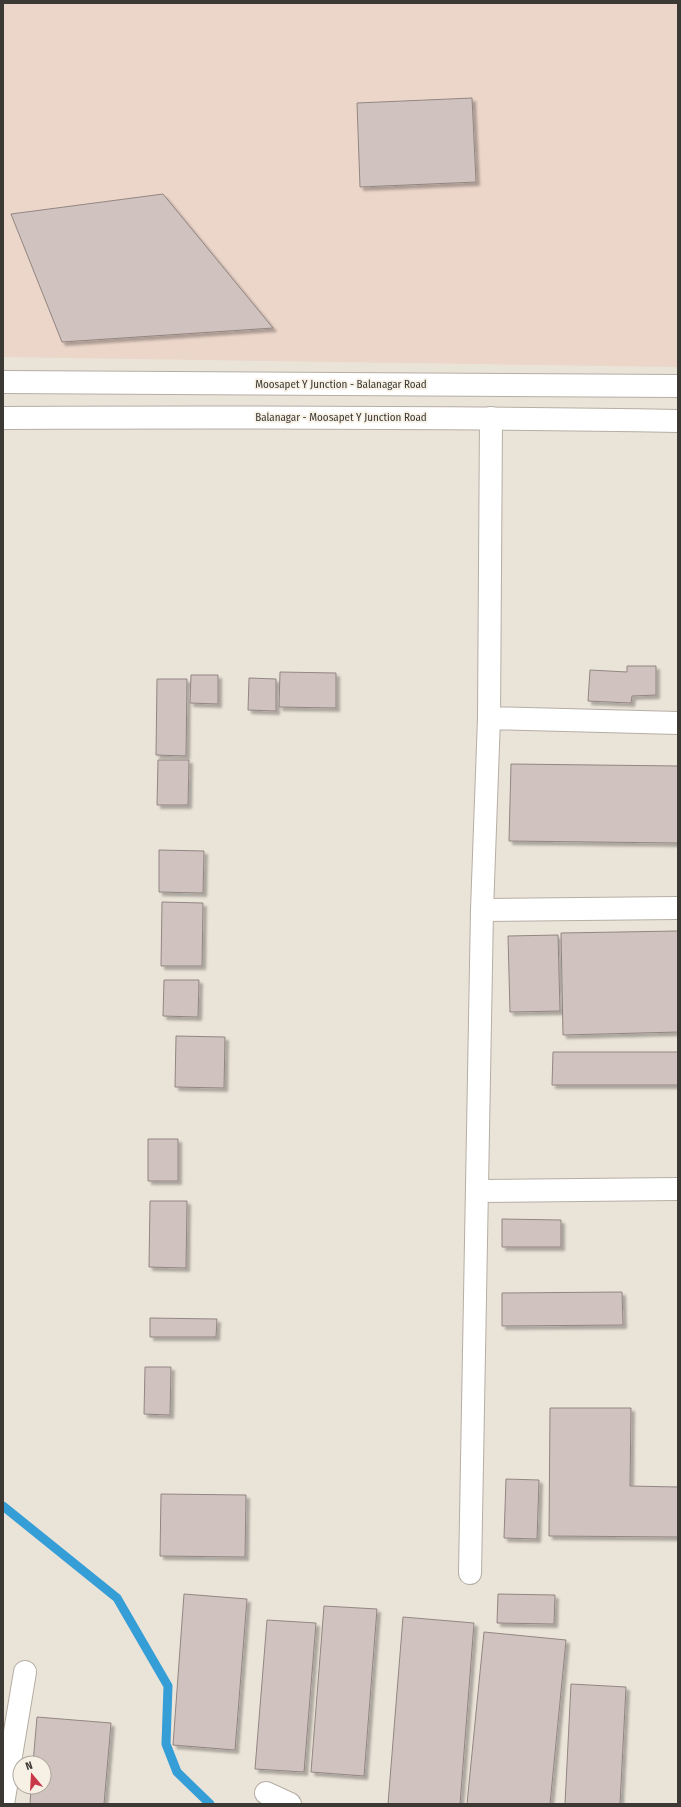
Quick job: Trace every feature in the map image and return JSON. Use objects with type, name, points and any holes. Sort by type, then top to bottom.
[{"type":"main road","name":"Moosapet Y Junction - Balanagar Road","points":[[3,382],[678,386]]},
{"type":"main road","name":"Balanagar - Moosapet Y Junction Road","points":[[3,418],[491,418],[678,421]]},
{"type":"main road","points":[[470,1574],[482,910],[488,718],[491,418]]},
{"type":"main road","points":[[488,718],[678,723]]},
{"type":"main road","points":[[482,910],[678,908]]},
{"type":"main road","points":[[477,1191],[678,1189]]},
{"type":"main road","points":[[3,1804],[25,1672]]},
{"type":"main road","points":[[266,1793],[290,1804]]},
{"type":"shaded area","points":[[3,3],[678,3],[678,367],[3,357]]},
{"type":"building","points":[[472,98],[476,182],[360,187],[357,103]]},
{"type":"building","points":[[163,194],[273,328],[62,342],[11,214]]},
{"type":"building","points":[[627,666],[656,666],[656,695],[632,696],[631,703],[588,701],[590,670],[627,672]]},
{"type":"building","points":[[280,672],[336,673],[336,708],[279,707]]},
{"type":"building","points":[[191,675],[218,675],[218,704],[190,703]]},
{"type":"building","points":[[249,678],[276,679],[276,711],[248,710]]},
{"type":"building","points":[[157,679],[187,679],[186,756],[156,755]]},
{"type":"building","points":[[158,760],[189,760],[188,805],[157,805]]},
{"type":"building","points":[[511,764],[678,766],[678,843],[509,841]]},
{"type":"building","points":[[159,850],[204,851],[203,893],[159,892]]},
{"type":"building","points":[[162,902],[203,903],[202,966],[161,966]]},
{"type":"building","points":[[678,931],[678,1032],[563,1035],[561,933]]},
{"type":"building","points":[[558,935],[560,1011],[510,1012],[508,936]]},
{"type":"building","points":[[164,980],[199,980],[198,1017],[163,1016]]},
{"type":"building","points":[[176,1036],[225,1037],[224,1088],[175,1087]]},
{"type":"building","points":[[553,1052],[678,1052],[678,1085],[552,1085]]},
{"type":"building","points":[[148,1139],[178,1139],[178,1181],[148,1181]]},
{"type":"building","points":[[150,1201],[187,1201],[186,1268],[149,1267]]},
{"type":"building","points":[[502,1219],[561,1220],[561,1247],[502,1247]]},
{"type":"building","points":[[622,1292],[623,1325],[502,1326],[502,1293]]},
{"type":"building","points":[[150,1318],[217,1319],[216,1337],[150,1337]]},
{"type":"building","points":[[145,1367],[171,1367],[170,1415],[144,1414]]},
{"type":"building","points":[[550,1408],[631,1408],[630,1486],[678,1487],[678,1537],[549,1536]]},
{"type":"building","points":[[506,1479],[539,1480],[537,1539],[504,1538]]},
{"type":"building","points":[[161,1494],[246,1495],[245,1557],[160,1556]]},
{"type":"building","points":[[184,1594],[247,1599],[235,1750],[173,1745]]},
{"type":"building","points":[[498,1594],[555,1595],[554,1624],[497,1623]]},
{"type":"building","points":[[324,1606],[377,1609],[364,1776],[311,1772]]},
{"type":"building","points":[[403,1617],[474,1623],[460,1804],[388,1804]]},
{"type":"building","points":[[267,1620],[316,1623],[304,1772],[255,1769]]},
{"type":"building","points":[[484,1632],[566,1640],[550,1804],[467,1804]]},
{"type":"building","points":[[571,1684],[626,1687],[620,1804],[565,1804]]},
{"type":"building","points":[[37,1717],[111,1723],[104,1804],[30,1804],[31,1795],[52,1795],[52,1755],[34,1755]]},
{"type":"waterway","points":[[3,1506],[117,1598],[168,1686],[166,1744],[177,1772],[210,1804]]}]
